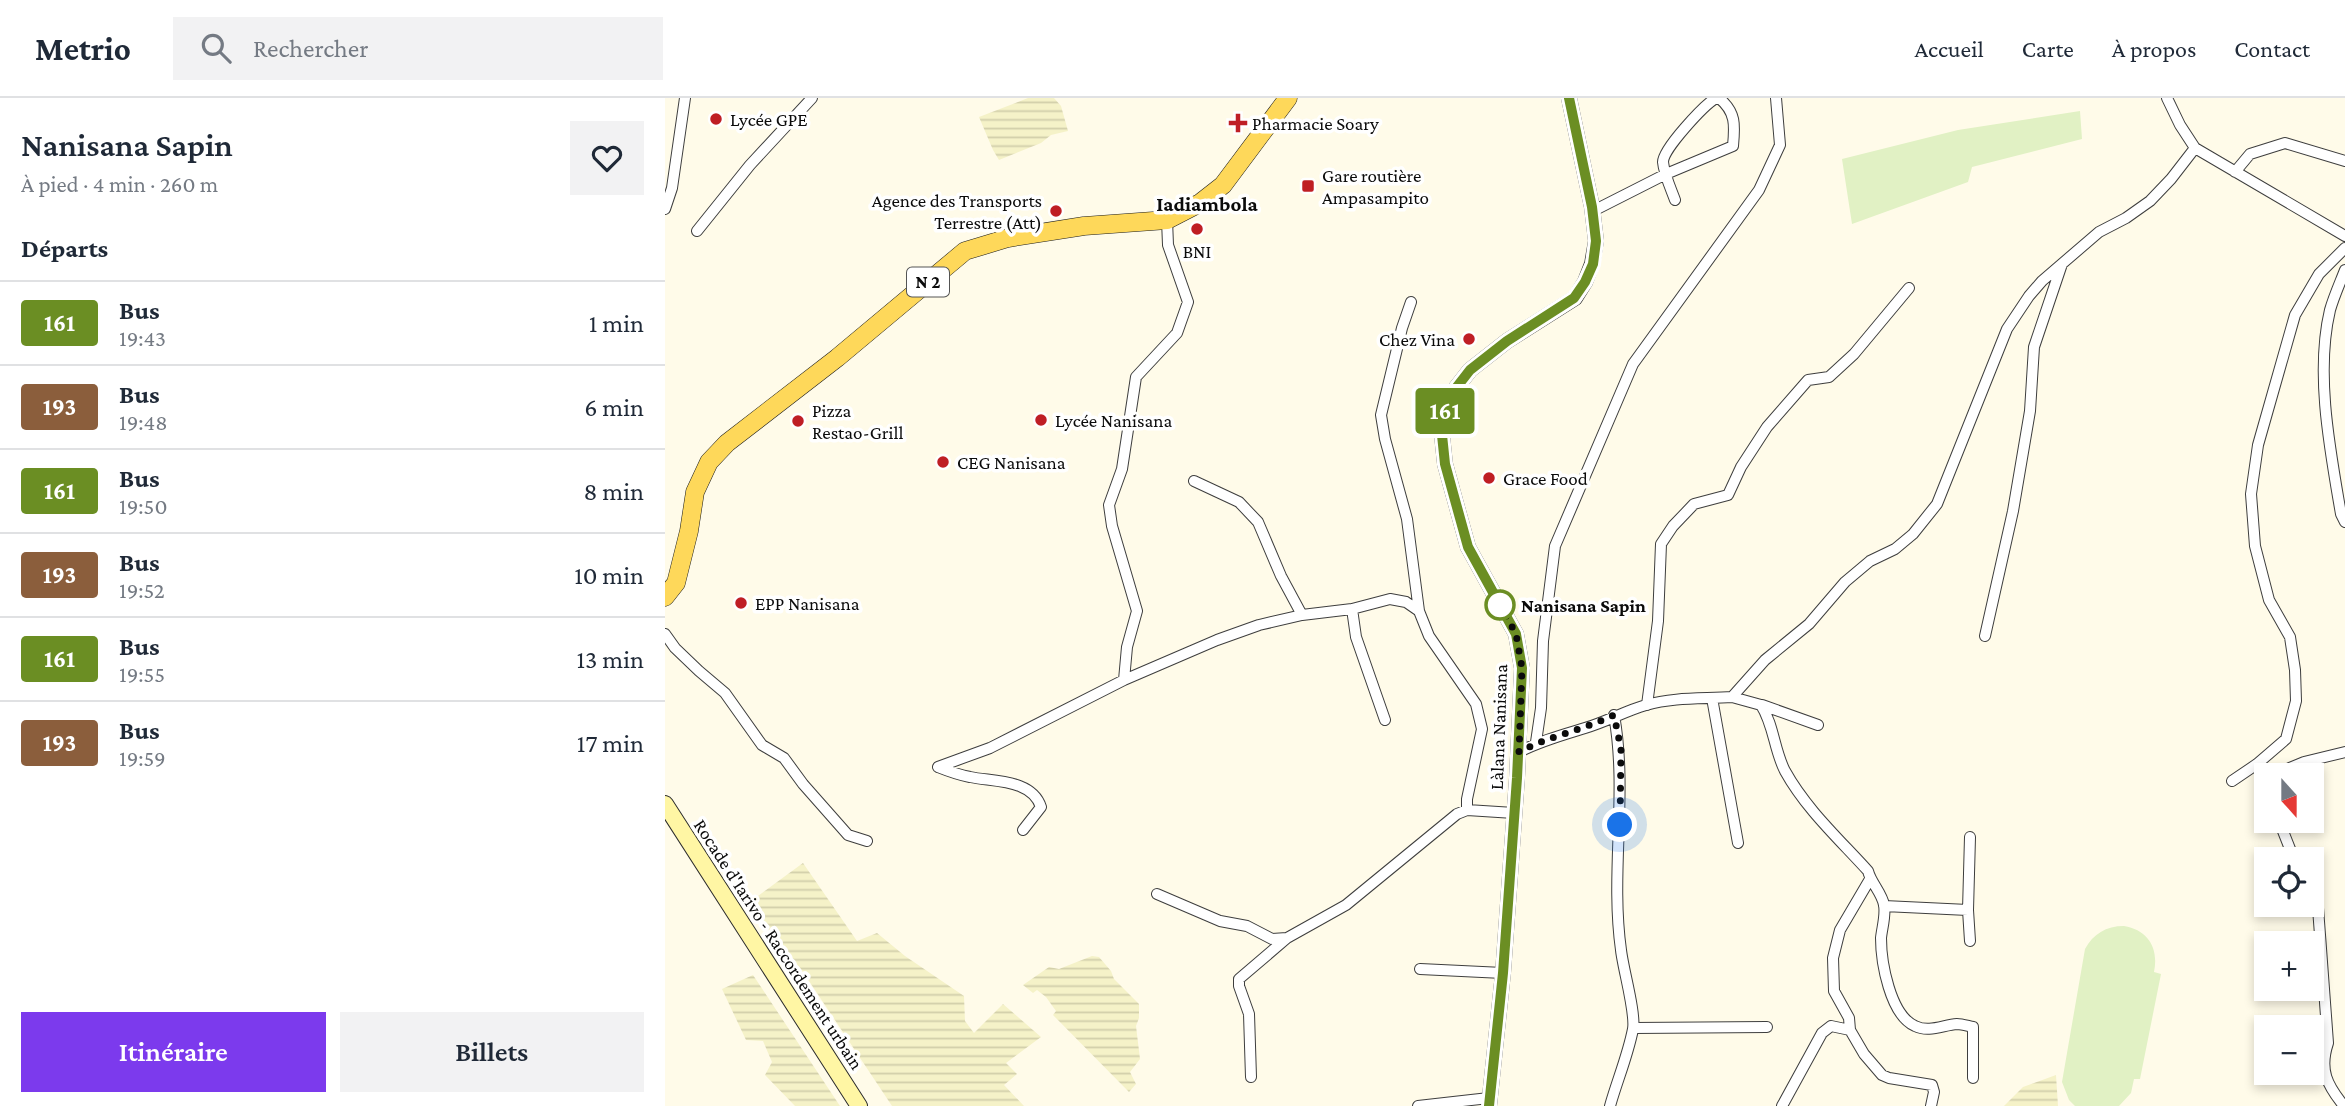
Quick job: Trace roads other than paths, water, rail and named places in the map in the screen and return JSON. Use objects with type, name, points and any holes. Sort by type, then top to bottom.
[{"type":"main road","name":"N 2","points":[[665,597],[676,583],[695,492],[709,463],[727,443],[837,358],[965,251],[1008,238],[1084,226],[1167,220],[1200,203],[1223,185],[1288,98]]},
{"type":"main road","name":"Rocade d'Iarivo - Raccordement urbain","points":[[665,804],[859,1106]]},
{"type":"street","points":[[665,209],[672,188],[685,98]]},
{"type":"street","points":[[697,230],[750,165],[812,98]]},
{"type":"street","name":"Làlana Nanisana","points":[[1489,1102],[1503,973],[1519,752],[1522,668],[1516,634],[1468,547],[1445,464],[1442,435],[1444,414],[1456,388],[1470,370],[1507,341],[1574,298],[1593,264],[1596,241],[1593,211],[1569,98]]},
{"type":"street","points":[[1593,211],[1666,174],[1733,146],[1733,113],[1717,98],[1704,107],[1665,152],[1663,162],[1666,174],[1675,200]]},
{"type":"street","points":[[1536,742],[1541,708],[1543,641],[1555,546],[1633,363],[1759,190],[1780,145],[1776,98]]},
{"type":"street","points":[[2167,98],[2195,148],[2345,236]]},
{"type":"street","points":[[2235,172],[2250,154],[2285,143],[2345,161]]},
{"type":"street","points":[[1732,697],[1765,660],[1809,624],[1845,582],[1870,561],[1904,542],[1937,504],[2007,329],[2029,296],[2063,261],[2099,232],[2150,201],[2172,179],[2195,148]]},
{"type":"street","points":[[1124,680],[1126,647],[1137,611],[1112,526],[1109,505],[1122,469],[1136,377],[1177,333],[1188,302],[1168,245],[1167,220]]},
{"type":"street","points":[[2232,782],[2286,739],[2295,701],[2295,670],[2290,638],[2269,600],[2260,569],[2251,494],[2258,445],[2295,315],[2319,274],[2345,248]]},
{"type":"street","points":[[1985,636],[2030,411],[2034,347],[2063,261]]},
{"type":"street","points":[[2345,270],[2330,310],[2325,350],[2327,435],[2341,514],[2345,522]]},
{"type":"street","points":[[1647,705],[1658,621],[1661,544],[1673,526],[1694,504],[1728,495],[1741,467],[1766,427],[1808,380],[1829,377],[1854,354],[1909,288]]},
{"type":"street","points":[[1411,302],[1381,415],[1407,519],[1419,611],[1429,636],[1476,704],[1482,729],[1467,810]]},
{"type":"street","points":[[1193,481],[1239,502],[1258,522],[1281,576],[1302,615]]},
{"type":"street","points":[[1023,830],[1041,807],[1038,798],[1024,788],[968,777],[938,767],[990,748],[1124,680],[1259,625],[1302,615],[1352,609],[1390,599],[1406,601],[1419,611]]},
{"type":"street","points":[[1352,609],[1356,637],[1385,720]]},
{"type":"street","points":[[665,634],[675,648],[725,692],[762,745],[784,758],[848,835],[867,841]]},
{"type":"street","points":[[1519,752],[1536,742],[1589,727],[1614,715],[1671,700],[1732,697],[1818,725]]},
{"type":"street","points":[[1712,698],[1738,842]]},
{"type":"street","points":[[1761,705],[1769,717],[1783,768],[1802,799],[1868,871],[1884,906],[1882,962],[1891,994],[1906,1021],[1917,1028],[1934,1029],[1959,1024],[1973,1027],[1973,1078]]},
{"type":"street","points":[[1610,1106],[1634,1028],[1620,943],[1616,883],[1621,749],[1614,715]]},
{"type":"street","points":[[2302,763],[2345,752]]},
{"type":"street","points":[[1251,1077],[1249,1014],[1238,983],[1243,976],[1287,938],[1346,905],[1446,822],[1467,810],[1514,813]]},
{"type":"street","points":[[1970,837],[1970,941]]},
{"type":"street","points":[[1870,878],[1840,930],[1833,958],[1834,990],[1849,1018],[1850,1030],[1864,1054],[1882,1075],[1932,1085],[1934,1091],[1931,1106]]},
{"type":"street","points":[[1157,894],[1220,921],[1247,926],[1272,939],[1287,938]]},
{"type":"street","points":[[1884,906],[1968,910]]},
{"type":"street","points":[[2319,917],[2328,1043],[2323,1059],[2332,1091],[2344,1106]]},
{"type":"street","points":[[1420,969],[1503,973]]},
{"type":"street","points":[[1782,1106],[1822,1033],[1831,1026],[1850,1030]]},
{"type":"street","points":[[1634,1028],[1767,1027]]},
{"type":"street","points":[[1418,1106],[1489,1102]]},
{"type":"place","name":"Lycée GPE","points":[[716,119]]},
{"type":"place","name":"Pharmacie Soary","points":[[1238,123]]},
{"type":"place","name":"Gare routière Ampasampito","points":[[1308,186]]},
{"type":"place","name":"Agence des Transports Terrestre (Att)","points":[[1056,211]]},
{"type":"place","name":"BNI","points":[[1197,229]]},
{"type":"place","name":"Chez Vina","points":[[1469,339]]},
{"type":"place","name":"Lycée Nanisana","points":[[1041,420]]},
{"type":"place","name":"Pizza Restao-Grill","points":[[798,421]]},
{"type":"place","name":"CEG Nanisana","points":[[943,462]]},
{"type":"place","name":"Grace Food","points":[[1489,478]]},
{"type":"place","name":"EPP Nanisana","points":[[741,603]]},
{"type":"place","name":"Nanisana Sapin","points":[[1500,605]]},
{"type":"district","name":"Iadiambola","points":[[1207,204]]}]
